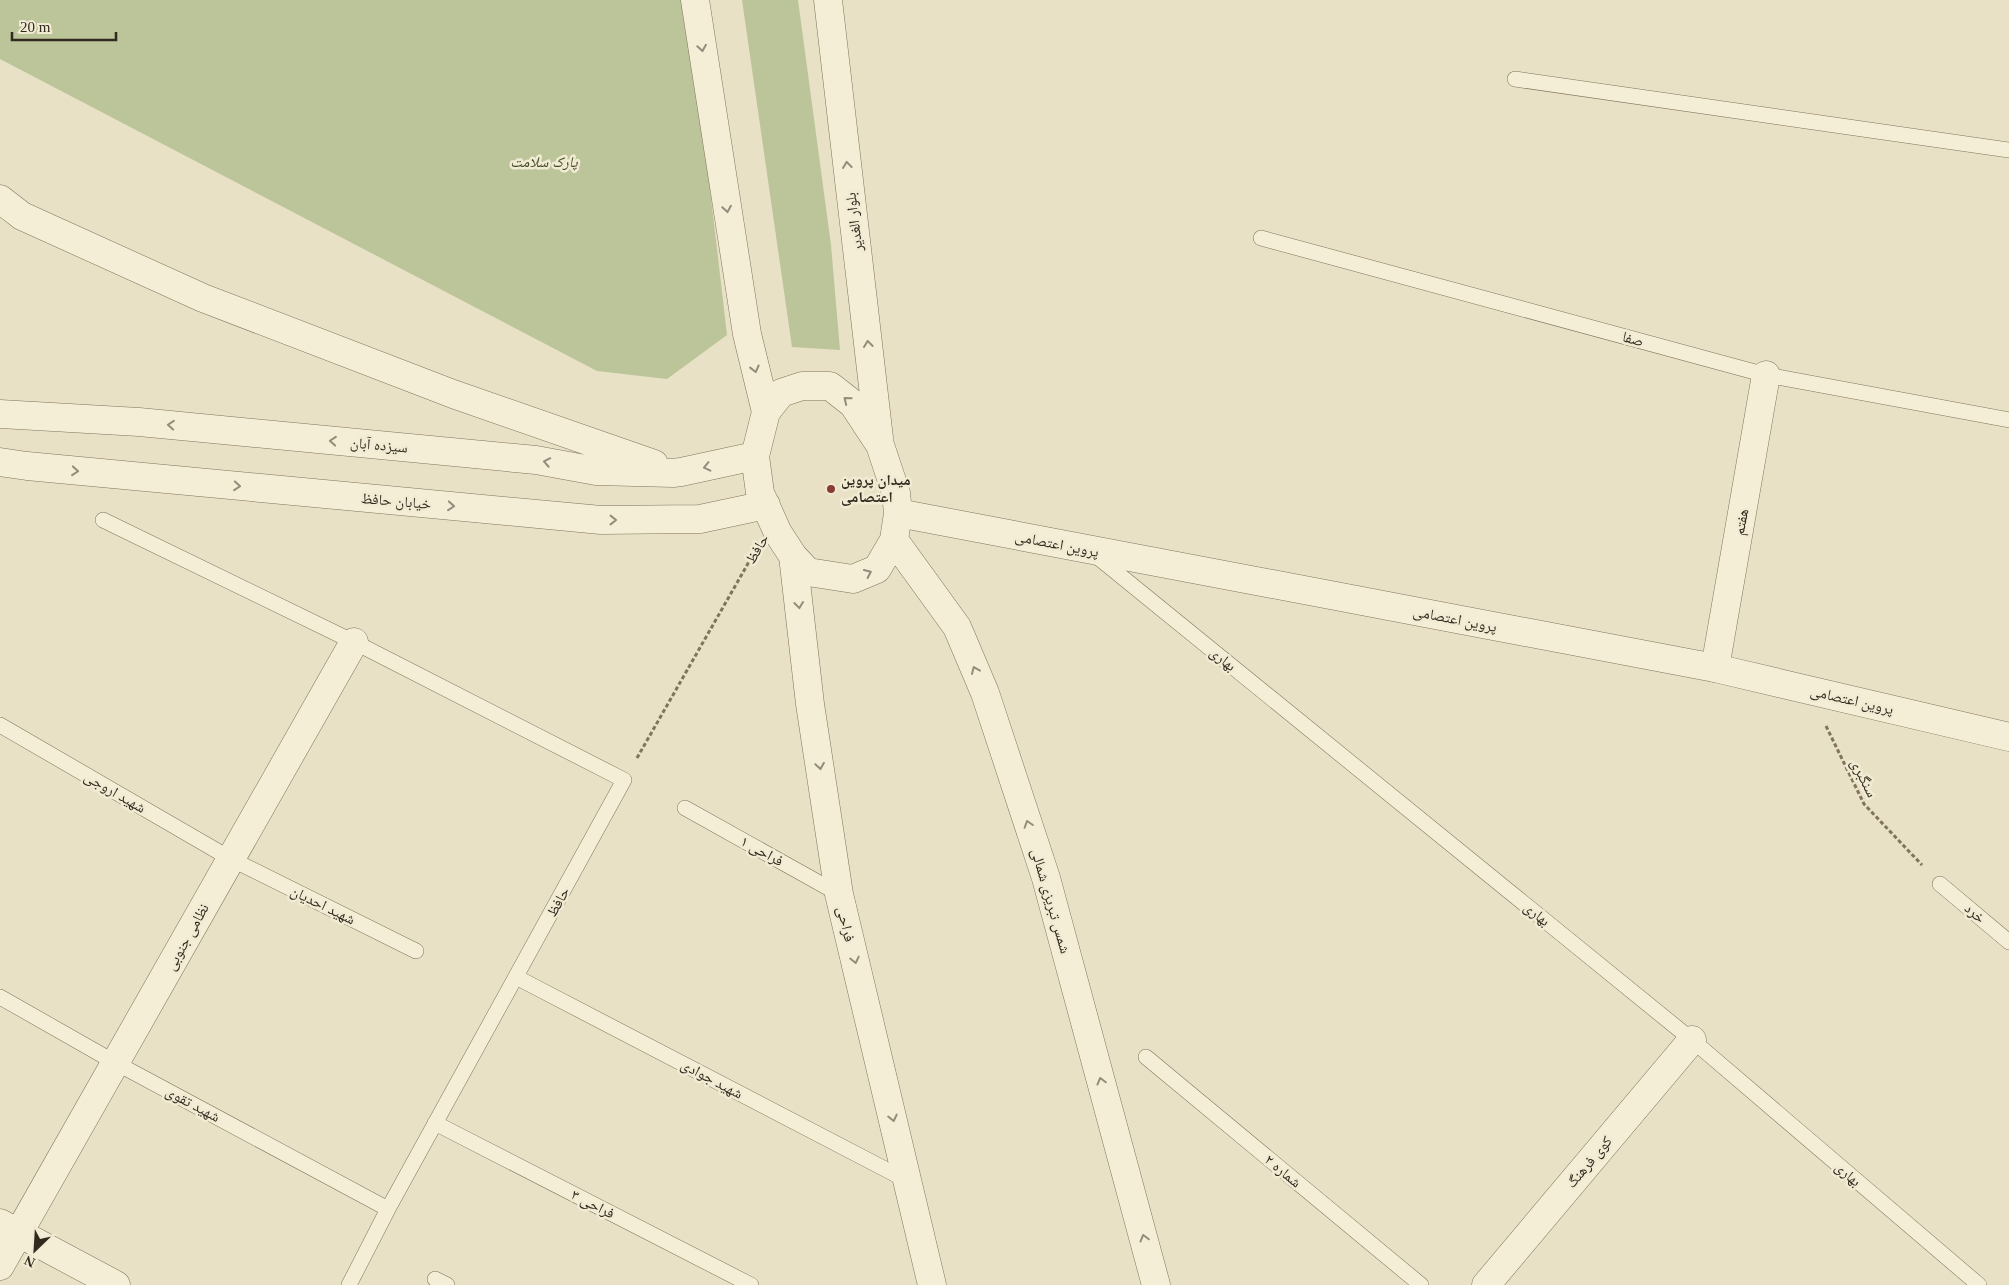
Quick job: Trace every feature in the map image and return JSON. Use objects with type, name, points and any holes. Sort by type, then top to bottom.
[{"type":"street","points":[[695,0],[747,334],[766,412]]},
{"type":"street","name":"بلوار الغدیر","points":[[828,0],[880,445]]},
{"type":"street","points":[[0,199],[11,222],[212,302],[462,397],[604,448],[681,472]]},
{"type":"street","name":"هفتم","points":[[1715,668],[1766,375]]},
{"type":"street","points":[[802,386],[830,386],[853,404],[880,445],[896,492],[898,513],[894,540],[877,569],[853,579],[808,572],[793,556],[778,533],[760,493],[755,456],[766,412],[781,393],[802,386]]},
{"type":"street","name":"سیزده آبان","points":[[0,414],[140,422],[487,455],[536,460],[596,472],[681,472],[755,456]]},
{"type":"street","name":"خیابان حافظ","points":[[0,462],[601,520],[700,519],[769,513]]},
{"type":"street","name":"پروین اعتصامی","points":[[898,513],[1715,668],[2009,737]]},
{"type":"street","name":"شمس تبریزی شمالی","points":[[894,540],[957,627],[985,693],[1046,878],[1156,1285]]},
{"type":"street","name":"فراحی","points":[[793,556],[810,704],[840,894],[932,1285]]},
{"type":"street","name":"نظامی جنوبی","points":[[0,1266],[9,1228],[116,1063],[354,642]]},
{"type":"street","name":"کوی فرهنگ","points":[[1486,1285],[1692,1040]]},
{"type":"street","points":[[9,1228],[116,1285]]},
{"type":"lane","points":[[1515,79],[2009,150]]},
{"type":"lane","name":"صفا","points":[[1262,238],[1766,375],[2009,420]]},
{"type":"lane","points":[[103,520],[354,642],[624,780]]},
{"type":"lane","name":"بهاری","points":[[1090,550],[1692,1040],[1979,1285]]},
{"type":"lane","name":"شهید اروجی","points":[[0,725],[231,859]]},
{"type":"lane","name":"حافظ","points":[[349,1285],[388,1209],[624,780]]},
{"type":"lane","name":"فراحی ۱","points":[[685,808],[840,894]]},
{"type":"lane","name":"شهید احدیان","points":[[231,859],[416,951]]},
{"type":"lane","name":"خرد","points":[[1940,884],[2009,942]]},
{"type":"lane","name":"شهید جوادی","points":[[516,977],[908,1181]]},
{"type":"lane","name":"شهید تقوی","points":[[0,997],[116,1063],[388,1209]]},
{"type":"lane","name":"شماره ۲","points":[[1146,1057],[1421,1285]]},
{"type":"lane","name":"فراحی ۳","points":[[435,1123],[751,1285]]},
{"type":"path","name":"حافظ","points":[[624,780],[769,513]]},
{"type":"path","name":"سنگبری","points":[[1809,690],[1864,804],[1940,884]]},
{"type":"green space","name":"پارک سلامت","points":[[0,0],[688,0],[727,335],[667,379],[597,371],[0,59]]},
{"type":"green space","points":[[742,0],[798,0],[831,245],[840,350],[792,347]]},
{"type":"place","name":"میدان پروین اعتصامی","points":[[831,489]]}]
